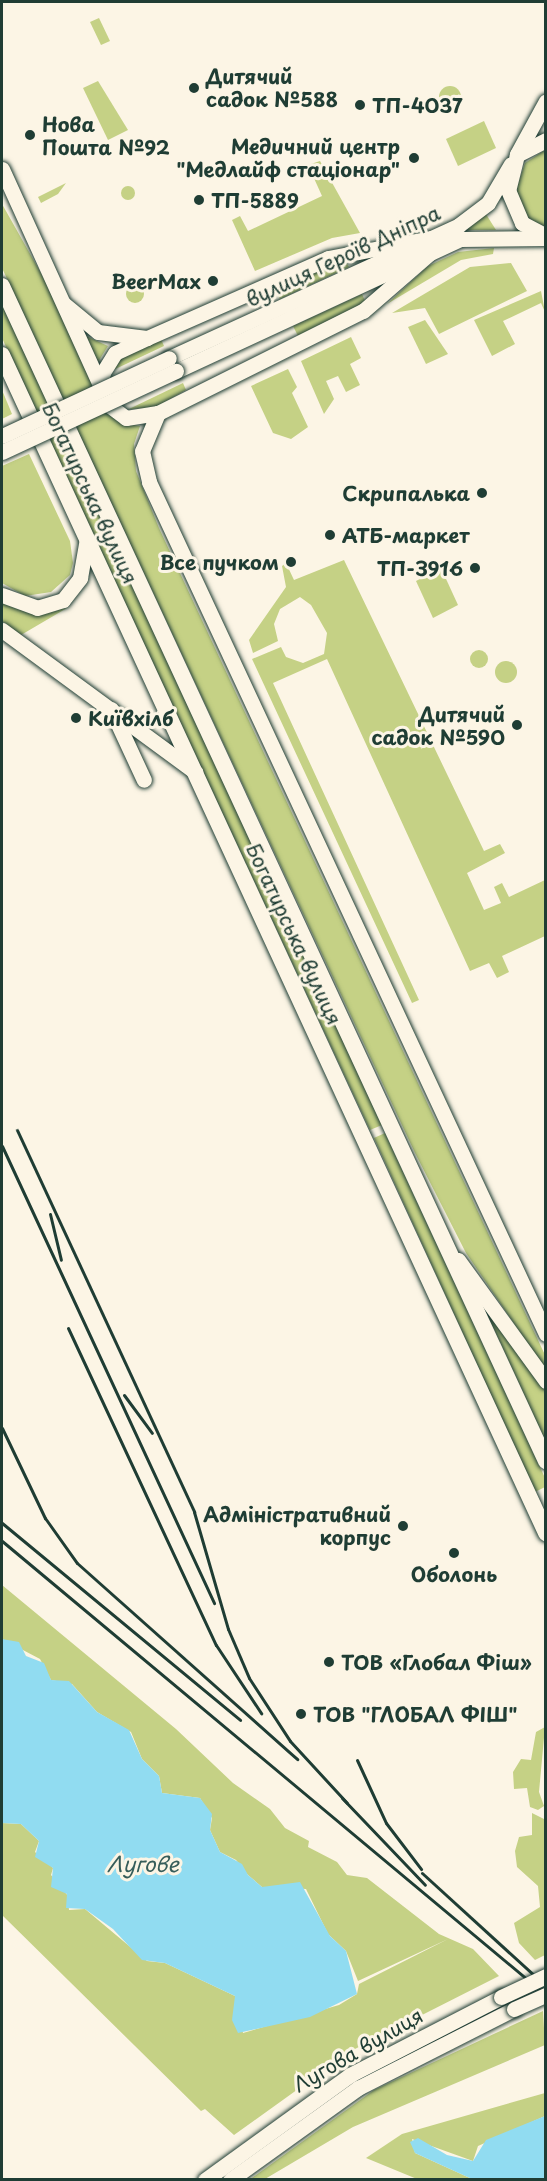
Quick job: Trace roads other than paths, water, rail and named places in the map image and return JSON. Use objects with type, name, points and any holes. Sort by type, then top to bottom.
[{"type":"main road","name":"вулиця Героїв Дніпра","points":[[172,365],[436,237],[481,210],[514,159],[546,101]]},
{"type":"main road","points":[[546,140],[514,159],[511,204],[522,222],[546,237]]},
{"type":"main road","points":[[2,168],[101,387]]},
{"type":"main road","name":"вулиця Героїв Дніпра","points":[[172,365],[431,252],[476,235],[546,237]]},
{"type":"main road","points":[[101,387],[115,354],[147,338],[328,258],[436,237]]},
{"type":"main road","name":"вулиця Героїв Дніпра","points":[[101,387],[117,414],[137,418],[158,413],[363,311],[431,252]]},
{"type":"main road","name":"Богатирська вулиця","points":[[2,286],[546,1461]]},
{"type":"main road","points":[[64,304],[98,332],[147,338]]},
{"type":"main road","name":"Богатирська вулиця","points":[[2,355],[198,775],[546,1533]]},
{"type":"main road","points":[[2,436],[172,365]]},
{"type":"main road","points":[[2,452],[172,365]]},
{"type":"main road","points":[[158,413],[142,451],[149,482],[546,1334]]},
{"type":"main road","points":[[2,595],[37,608],[63,600],[80,578],[87,539]]},
{"type":"main road","points":[[2,630],[198,775]]},
{"type":"main road","points":[[111,709],[144,780]]},
{"type":"main road","points":[[447,1245],[546,1381]]},
{"type":"main road","name":"Лугова вулиця","points":[[205,2180],[350,2076],[546,1976]]},
{"type":"main road","name":"Лугова вулиця","points":[[230,2180],[358,2088],[546,1995]]},
{"type":"water","name":"Лугове","points":[[2,1639],[19,1642],[26,1656],[44,1663],[51,1680],[69,1681],[97,1712],[129,1730],[142,1759],[159,1776],[162,1793],[200,1798],[212,1814],[210,1830],[220,1852],[242,1864],[248,1875],[262,1887],[300,1882],[330,1936],[346,1951],[357,1994],[310,2017],[238,2033],[232,2020],[235,1996],[165,1963],[142,1960],[113,1929],[85,1909],[66,1908],[67,1894],[51,1887],[53,1868],[35,1857],[39,1841],[21,1824],[2,1823]]},
{"type":"water","points":[[545,2116],[545,2179],[472,2179],[415,2153],[410,2142],[418,2138],[447,2155],[473,2161],[486,2140]]},
{"type":"railway","points":[[17,1130],[194,1512],[228,1629],[249,1678],[290,1741],[347,1803]]},
{"type":"railway","points":[[2,1146],[214,1603]]},
{"type":"railway","points":[[50,1214],[61,1260]]},
{"type":"railway","points":[[68,1328],[216,1645],[261,1713]]},
{"type":"railway","points":[[124,1395],[152,1433]]},
{"type":"railway","points":[[2,1428],[45,1518],[77,1563],[297,1759]]},
{"type":"railway","points":[[2,1523],[240,1720]]},
{"type":"railway","points":[[2,1541],[546,1995]]},
{"type":"railway","points":[[357,1760],[386,1823],[421,1869]]},
{"type":"railway","points":[[342,1798],[425,1885]]},
{"type":"railway","points":[[422,1873],[537,1978]]},
{"type":"place","name":"Дитячий садок №588","points":[[194,88]]},
{"type":"place","name":"ТП-4037","points":[[360,105]]},
{"type":"place","name":"Нова Пошта №92","points":[[30,135]]},
{"type":"place","name":"Медичний центр \"Медлайф стаціонар\"","points":[[414,158]]},
{"type":"place","name":"ТП-5889","points":[[199,200]]},
{"type":"place","name":"BeerMax","points":[[213,281]]},
{"type":"place","name":"Скрипалька","points":[[482,493]]},
{"type":"place","name":"АТБ-маркет","points":[[330,535]]},
{"type":"place","name":"Все пучком","points":[[291,562]]},
{"type":"place","name":"ТП-3916","points":[[475,568]]},
{"type":"place","name":"Київхілб","points":[[76,718]]},
{"type":"place","name":"Дитячий садок №590","points":[[517,725]]},
{"type":"place","name":"Адміністративний корпус","points":[[403,1526]]},
{"type":"place","name":"Оболонь","points":[[454,1553]]},
{"type":"place","name":"ТОВ «Глобал Фіш»","points":[[329,1662]]},
{"type":"place","name":"ТОВ \"ГЛОБАЛ ФІШ\"","points":[[301,1714]]}]
